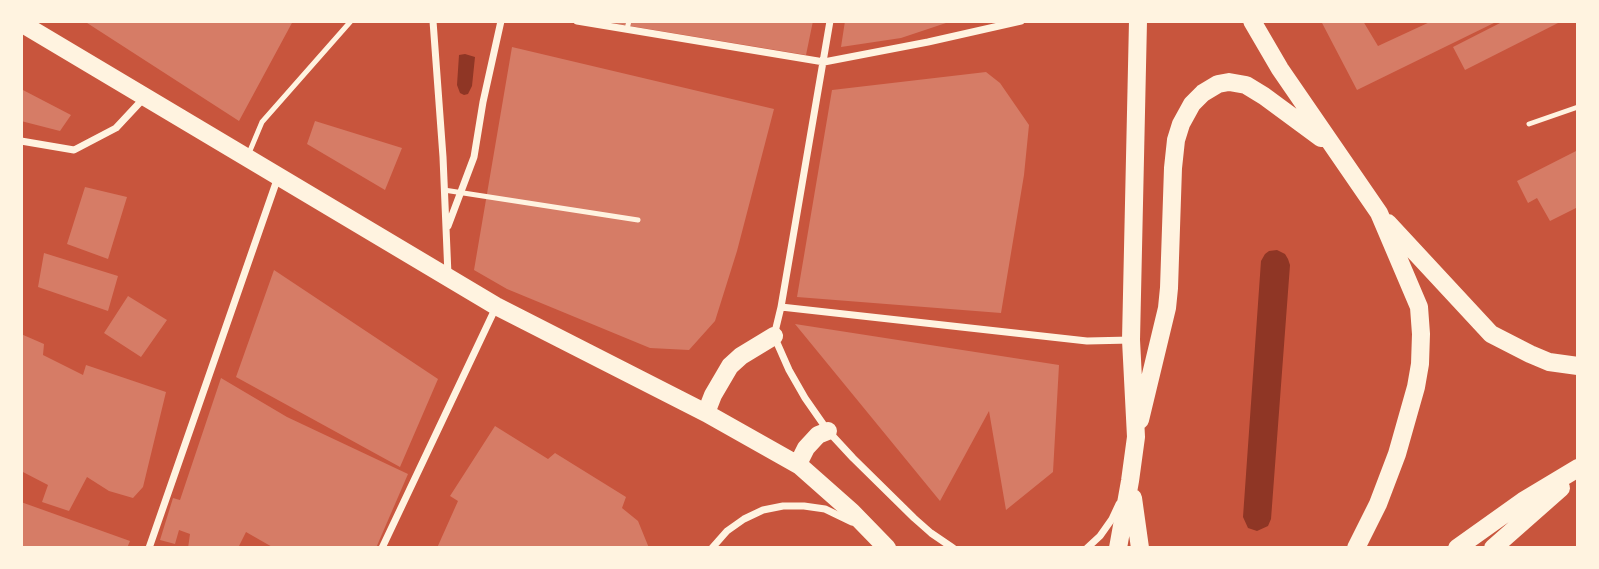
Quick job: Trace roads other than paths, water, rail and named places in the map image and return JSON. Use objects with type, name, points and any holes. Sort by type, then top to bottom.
[{"type":"main road","points":[[1136,438],[1130,340],[1138,21]]},
{"type":"main road","points":[[1252,21],[1280,69],[1379,213],[1491,334],[1549,362],[1578,366]]},
{"type":"main road","points":[[21,23],[496,306],[706,413],[800,466],[852,512],[886,548]]},
{"type":"main road","points":[[1118,548],[1136,438],[1170,288],[1173,168],[1181,124],[1192,104],[1203,93],[1218,84],[1229,82],[1246,85],[1264,96],[1332,146]]},
{"type":"main road","points":[[1356,548],[1398,454],[1416,387],[1420,354],[1419,307],[1379,213]]},
{"type":"main road","points":[[706,413],[730,366],[774,336]]},
{"type":"main road","points":[[800,466],[806,448],[818,435],[828,431]]},
{"type":"main road","points":[[1457,548],[1523,500],[1578,470]]},
{"type":"main road","points":[[1493,548],[1578,470]]},
{"type":"main road","points":[[1130,481],[1140,548]]},
{"type":"street","points":[[433,21],[448,278]]},
{"type":"street","points":[[446,232],[474,157],[482,102],[501,21]]},
{"type":"street","points":[[577,21],[628,25],[824,62],[1021,21]]},
{"type":"street","points":[[830,21],[774,336],[794,380],[828,431],[914,518],[953,548]]},
{"type":"street","points":[[21,141],[74,150],[116,128],[144,97]]},
{"type":"street","points":[[149,548],[278,176]]},
{"type":"street","points":[[382,548],[496,306]]},
{"type":"street","points":[[781,307],[1087,341],[1130,340]]},
{"type":"street","points":[[1087,548],[1112,519],[1130,481]]},
{"type":"street","points":[[712,548],[727,531],[744,519],[763,510],[783,506],[825,509],[862,528],[886,548]]},
{"type":"lane","points":[[247,158],[262,122],[351,21]]},
{"type":"lane","points":[[1529,124],[1578,107]]},
{"type":"lane","points":[[444,190],[638,220]]}]
